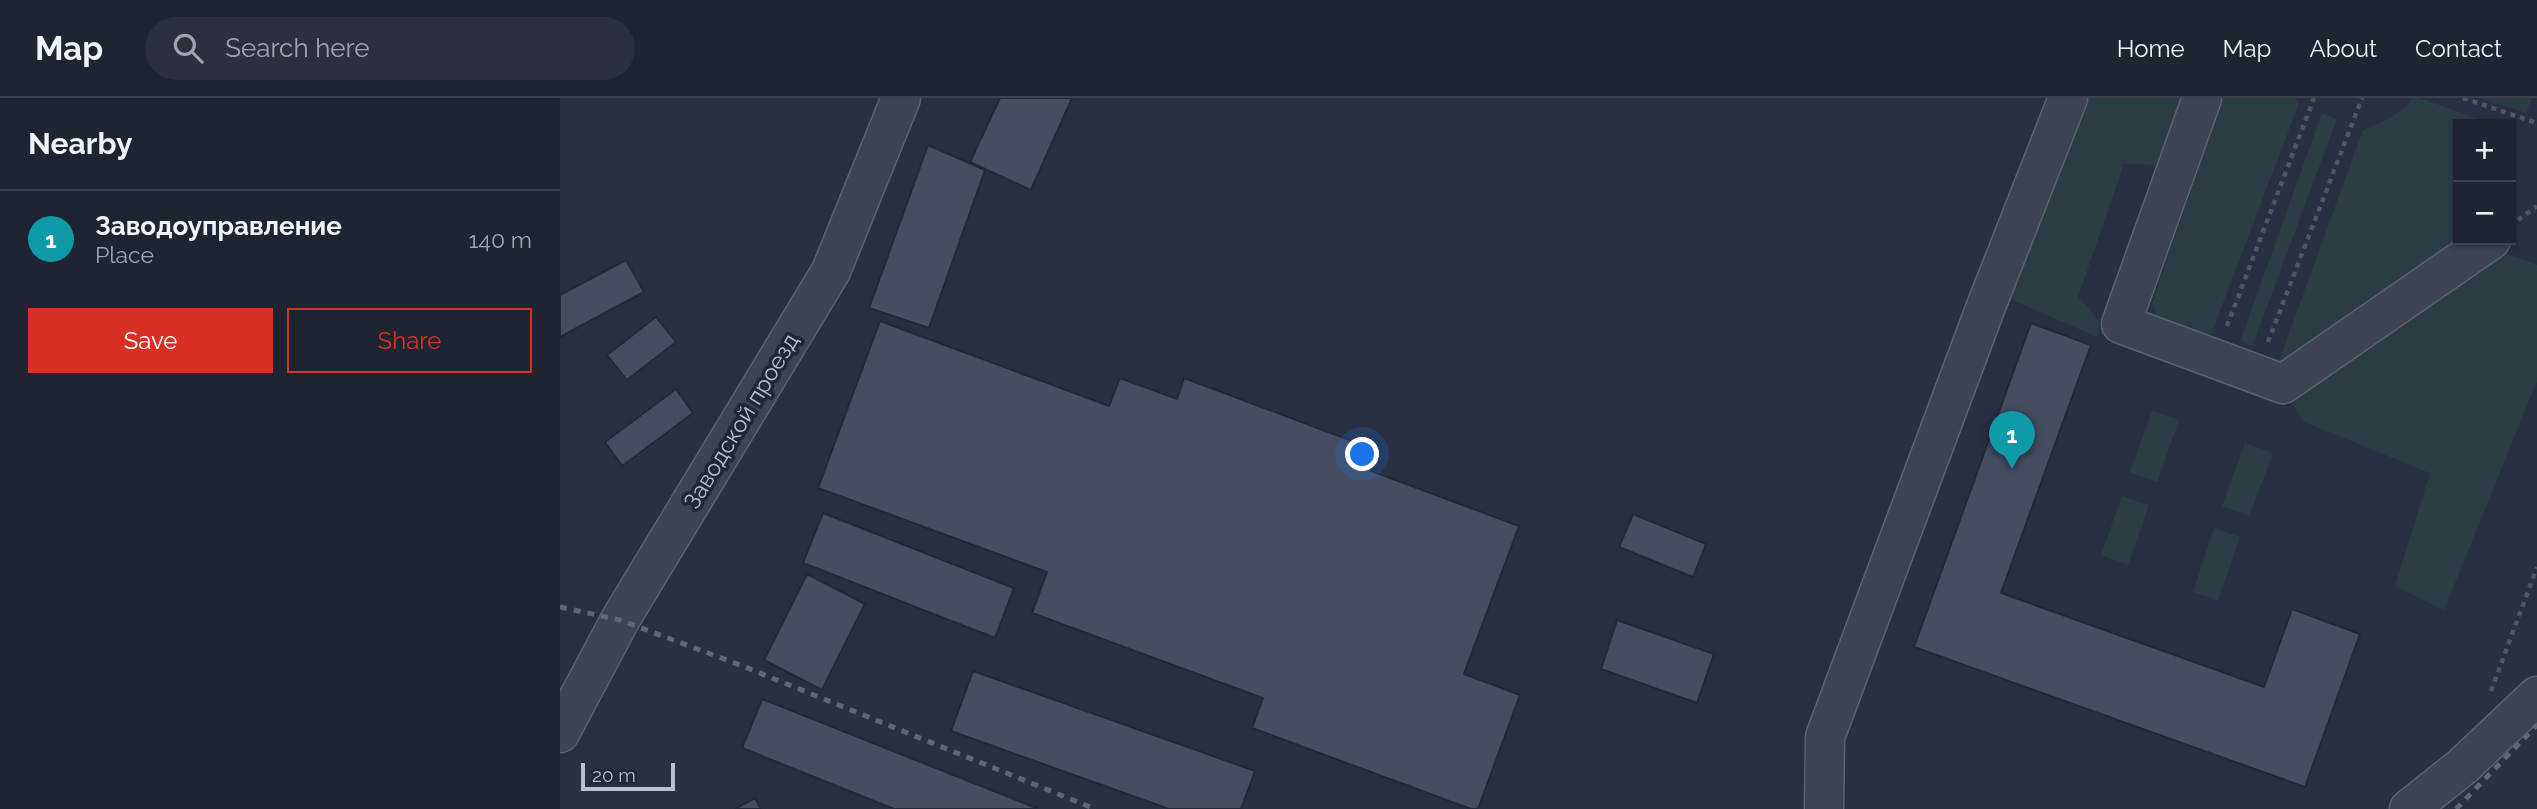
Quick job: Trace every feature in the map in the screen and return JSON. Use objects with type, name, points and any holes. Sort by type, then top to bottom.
[{"type":"street","name":"Заводской проезд","points":[[560,733],[620,620],[831,271],[901,98]]},
{"type":"street","points":[[1824,809],[1825,737],[1985,309],[2068,98]]},
{"type":"street","points":[[2203,98],[2121,324],[2283,384],[2484,245]]},
{"type":"street","points":[[2409,809],[2463,766],[2537,696]]},
{"type":"path","points":[[2215,359],[2314,98]]},
{"type":"path","points":[[2255,373],[2362,98]]},
{"type":"path","points":[[2463,98],[2537,123]]},
{"type":"path","points":[[2516,222],[2537,206]]},
{"type":"shaded area","points":[[2078,98],[2183,98],[2157,165],[2124,164],[2078,297],[2099,320],[2097,337],[2001,295]]},
{"type":"shaded area","points":[[2223,98],[2294,98],[2299,103],[2209,340],[2157,317],[2152,303]]},
{"type":"shaded area","points":[[2413,98],[2419,98],[2479,119],[2453,119],[2453,244],[2276,369],[2363,130],[2384,121]]},
{"type":"shaded area","points":[[2480,98],[2532,98],[2526,113]]},
{"type":"shaded area","points":[[2322,113],[2337,119],[2250,346],[2241,339]]},
{"type":"shaded area","points":[[2506,254],[2537,265],[2537,381],[2444,610],[2395,586],[2430,473],[2304,422],[2288,397]]},
{"type":"shaded area","points":[[2152,411],[2179,420],[2157,482],[2130,472]]},
{"type":"shaded area","points":[[2245,443],[2273,453],[2249,516],[2222,506]]},
{"type":"shaded area","points":[[2122,496],[2149,505],[2128,565],[2101,555]]},
{"type":"shaded area","points":[[2214,528],[2240,537],[2218,600],[2193,592]]},
{"type":"building","points":[[1000,98],[1072,98],[1031,190],[970,162]]},
{"type":"building","points":[[928,145],[985,170],[929,328],[869,308]]},
{"type":"building","points":[[626,260],[644,292],[560,337],[560,295]]},
{"type":"building","points":[[656,317],[676,342],[627,380],[607,355]]},
{"type":"building","points":[[880,321],[1109,406],[1120,378],[1177,399],[1184,378],[1379,451],[1371,471],[1519,526],[1464,674],[1520,695],[1478,809],[1471,809],[1252,728],[1263,698],[1032,613],[1047,572],[818,488]]},
{"type":"building","points":[[2031,323],[2091,345],[2001,593],[2264,687],[2292,609],[2360,634],[2305,787],[1914,647]]},
{"type":"building","points":[[676,389],[693,413],[622,466],[605,442]]},
{"type":"building","points":[[823,513],[1014,588],[995,638],[803,563]]},
{"type":"building","points":[[1633,514],[1706,544],[1693,577],[1619,547]]},
{"type":"building","points":[[807,574],[865,604],[822,690],[764,660]]},
{"type":"building","points":[[1617,620],[1714,654],[1697,703],[1601,669]]},
{"type":"building","points":[[973,671],[1255,771],[1241,809],[1169,809],[951,731]]},
{"type":"building","points":[[762,699],[1039,809],[894,809],[742,748]]},
{"type":"building","points":[[755,798],[761,809],[735,809]]},
{"type":"railway","points":[[560,607],[620,620],[740,665],[1095,809]]},
{"type":"railway","points":[[2456,809],[2537,725]]},
{"type":"place","name":"Заводоуправление","points":[[2012,469]]}]
